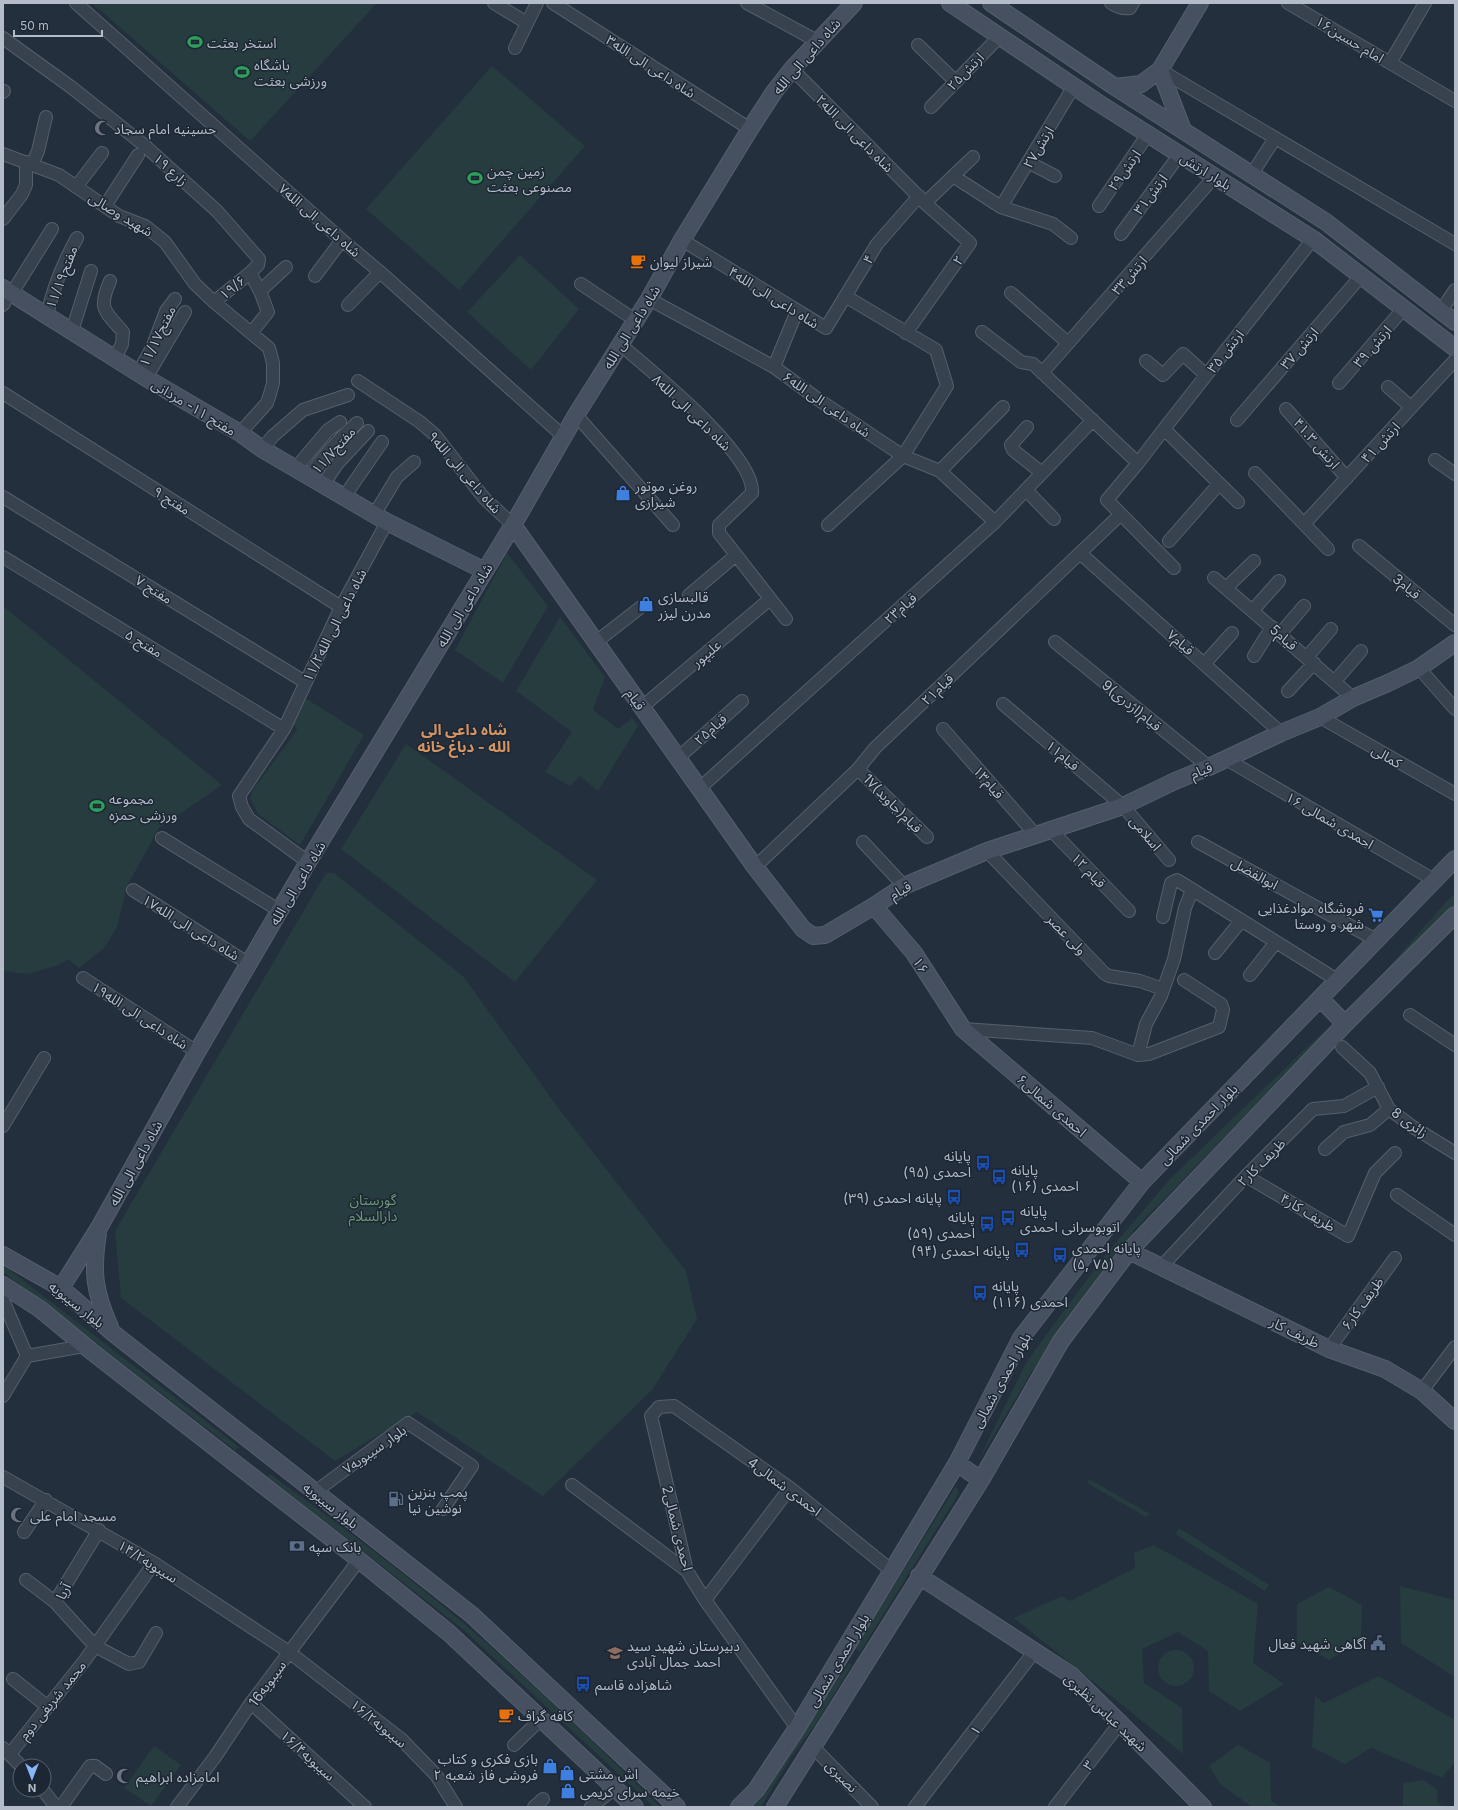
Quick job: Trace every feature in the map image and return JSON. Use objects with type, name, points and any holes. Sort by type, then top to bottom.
[{"type":"main road","name":"شاه داعی الی الله","points":[[60,1288],[100,1226],[197,1052],[308,862],[513,525],[563,436],[649,299],[682,240],[750,129],[774,92],[792,69],[854,3]]},
{"type":"main road","name":"بلوار ارتش","points":[[950,3],[1148,134],[1314,239],[1455,348]]},
{"type":"main road","name":"بلوار ارتش","points":[[991,3],[1115,87],[1326,222],[1455,322]]},
{"type":"main road","points":[[1115,87],[1141,84],[1160,70],[1200,3]]},
{"type":"main road","points":[[1160,70],[1183,130]]},
{"type":"main road","name":"مفتح ۱۱- مردانی","points":[[7,295],[47,315],[142,375],[240,433],[262,449],[381,519],[485,571]]},
{"type":"main road","name":"قیام","points":[[513,525],[756,867],[803,929],[813,936],[824,935],[874,906],[904,886],[987,851],[1123,806],[1175,781],[1320,717],[1353,698],[1419,668],[1455,643]]},
{"type":"main road","name":"بلوار احمدی شمالی","points":[[739,1807],[756,1790],[797,1728],[957,1464],[1021,1338],[1142,1182],[1455,858]]},
{"type":"main road","name":"۱۶","points":[[874,906],[914,953],[963,1029]]},
{"type":"main road","name":"بلوار احمدی شمالی","points":[[776,1806],[812,1746],[981,1480],[1061,1341],[1129,1250],[1345,1024],[1455,915]]},
{"type":"main road","points":[[1320,998],[1345,1024]]},
{"type":"main road","name":"احمدی شمالی۶","points":[[963,1029],[1142,1182]]},
{"type":"main road","points":[[100,1226],[95,1254],[96,1283],[100,1304],[113,1333]]},
{"type":"main road","name":"ظریف کار","points":[[1129,1250],[1329,1349],[1385,1369],[1422,1391],[1455,1422]]},
{"type":"main road","name":"بلوار سیبویه","points":[[3,1255],[60,1288],[113,1333],[472,1616],[677,1807]]},
{"type":"main road","name":"بلوار سیبویه","points":[[3,1285],[40,1310],[359,1560],[449,1633],[542,1718],[635,1807]]},
{"type":"main road","points":[[247,1473],[263,1451]]},
{"type":"main road","points":[[957,1464],[981,1480]]},
{"type":"main road","name":"شهید عباس نظیری","points":[[919,1576],[1070,1675],[1120,1723],[1201,1806]]},
{"type":"street","name":"شاه داعی الی الله۷","points":[[76,3],[563,436]]},
{"type":"street","points":[[494,3],[527,23]]},
{"type":"street","points":[[515,48],[537,3]]},
{"type":"street","name":"شاه داعی الی الله۳","points":[[553,3],[750,129]]},
{"type":"street","points":[[747,3],[817,41]]},
{"type":"street","points":[[1111,3],[1120,8],[1129,6]]},
{"type":"street","name":"امام حسین۱۶","points":[[1288,3],[1455,101]]},
{"type":"street","points":[[1390,63],[1425,3]]},
{"type":"street","name":"ارتش۲۵","points":[[931,107],[1000,36]]},
{"type":"street","name":"۱۹ زارع","points":[[3,38],[102,111],[144,145],[217,211],[259,259],[258,265],[250,273]]},
{"type":"street","points":[[918,45],[955,81]]},
{"type":"street","name":"شاه داعی الی الله۲","points":[[792,69],[922,200]]},
{"type":"street","points":[[1160,70],[1455,244]]},
{"type":"street","name":"ارتش۲۷","points":[[1001,207],[1074,86]]},
{"type":"street","points":[[3,219],[22,194],[26,185],[29,163],[38,152],[46,117]]},
{"type":"street","name":"ارتش۲۹","points":[[1099,206],[1148,134]]},
{"type":"street","points":[[1252,174],[1275,138]]},
{"type":"street","points":[[76,187],[102,153]]},
{"type":"street","name":"شهید وصالی","points":[[3,154],[59,175],[119,216],[144,226],[165,242],[195,284],[269,348],[273,363],[273,383],[270,394],[266,403],[240,433]]},
{"type":"street","name":"ارتش۳۱","points":[[1121,234],[1180,154]]},
{"type":"street","points":[[105,206],[138,155]]},
{"type":"street","name":"۴","points":[[826,328],[877,244],[922,200],[953,176],[972,158]]},
{"type":"street","points":[[1028,162],[1055,176]]},
{"type":"street","points":[[953,176],[1001,207],[1053,224],[1070,238]]},
{"type":"street","name":"ارتش۳۳","points":[[1042,373],[1215,176]]},
{"type":"street","name":"۲","points":[[906,333],[970,243],[922,200]]},
{"type":"street","points":[[7,295],[52,229]]},
{"type":"street","name":"مفتح۱۱/۱۹","points":[[47,315],[58,277],[77,238]]},
{"type":"street","name":"ارتش ۳۵","points":[[1121,514],[1107,500],[1138,464],[1206,375],[1314,239]]},
{"type":"street","points":[[315,276],[342,240]]},
{"type":"street","name":"شاه داعی الی الله۴","points":[[682,240],[826,328]]},
{"type":"street","points":[[260,291],[286,267]]},
{"type":"street","points":[[72,331],[91,271]]},
{"type":"street","points":[[348,305],[380,272]]},
{"type":"street","points":[[250,273],[260,291],[268,312],[252,332]]},
{"type":"street","name":"۱۹/۶","points":[[214,302],[250,273]]},
{"type":"street","name":"ارتش ۳۷","points":[[1237,420],[1361,276]]},
{"type":"street","points":[[110,281],[103,298],[103,307],[123,332],[122,344],[115,358]]},
{"type":"street","points":[[581,284],[635,320]]},
{"type":"street","points":[[1441,311],[1455,290]]},
{"type":"street","points":[[1011,293],[1068,343]]},
{"type":"street","points":[[828,525],[904,456],[947,386],[936,350],[845,296]]},
{"type":"street","name":"مفتح۱۱/۱۷","points":[[142,375],[166,311],[175,299]]},
{"type":"street","name":"شاه داعی الی الله۶","points":[[649,299],[774,367],[819,400],[904,456],[940,471],[995,522]]},
{"type":"street","name":"ارتش ۳۹","points":[[1339,383],[1404,308]]},
{"type":"street","points":[[774,367],[798,311]]},
{"type":"street","points":[[142,375],[185,312]]},
{"type":"street","points":[[982,332],[1021,362],[1033,364],[1138,464]]},
{"type":"street","name":"شاه داعی الی الله۸","points":[[620,345],[677,394],[725,442],[739,459],[751,480],[752,493],[719,525],[718,533],[735,556]]},
{"type":"street","points":[[1146,361],[1163,375],[1183,354],[1206,375]]},
{"type":"street","name":"ارتش ۴۱","points":[[1304,524],[1455,360]]},
{"type":"street","name":"شاه داعی الی الله۹","points":[[358,381],[420,422],[435,435],[484,498],[513,525]]},
{"type":"street","points":[[1388,387],[1411,407]]},
{"type":"street","name":"مفتح ۹","points":[[3,393],[341,607]]},
{"type":"street","points":[[262,449],[284,426],[303,410],[348,395]]},
{"type":"street","points":[[940,471],[1003,407]]},
{"type":"street","name":"ارتش ۴۱.۳","points":[[1286,409],[1347,478]]},
{"type":"street","points":[[576,415],[673,525]]},
{"type":"street","name":"قیام۲۳","points":[[700,788],[995,522],[1093,420]]},
{"type":"street","points":[[295,469],[328,430],[340,422]]},
{"type":"street","name":"مفتح۱۱/۷","points":[[309,477],[317,464],[339,439],[357,423]]},
{"type":"street","points":[[1027,427],[1012,445],[1013,450],[1042,473]]},
{"type":"street","points":[[1164,429],[1238,502]]},
{"type":"street","points":[[323,485],[338,464],[368,431]]},
{"type":"street","points":[[344,497],[382,442]]},
{"type":"street","points":[[1435,460],[1455,474]]},
{"type":"street","name":"۱۱/۲شاه داعی الی الله","points":[[308,862],[249,819],[242,808],[239,796],[284,729],[381,519],[397,476],[414,462]]},
{"type":"street","points":[[1255,473],[1328,549]]},
{"type":"street","points":[[1169,541],[1219,484]]},
{"type":"street","points":[[1026,490],[1054,519]]},
{"type":"street","name":"مفتح ۷","points":[[3,497],[305,682]]},
{"type":"street","points":[[1121,514],[1174,568]]},
{"type":"street","name":"قیام۲۱","points":[[756,867],[858,768],[875,748],[1121,514]]},
{"type":"street","name":"قیام3","points":[[1359,546],[1455,626]]},
{"type":"street","name":"قیام۷","points":[[1080,553],[1282,733]]},
{"type":"street","points":[[689,594],[735,556],[786,619]]},
{"type":"street","name":"مفتح ۵","points":[[3,557],[284,729]]},
{"type":"street","points":[[1226,588],[1254,561]]},
{"type":"street","name":"قیام5","points":[[1214,578],[1353,698]]},
{"type":"street","points":[[1252,610],[1279,581]]},
{"type":"street","name":"علیپور","points":[[642,707],[770,599]]},
{"type":"street","points":[[1254,656],[1276,631],[1304,606]]},
{"type":"street","points":[[596,642],[641,607]]},
{"type":"street","points":[[1288,691],[1331,629]]},
{"type":"street","points":[[1205,663],[1232,633]]},
{"type":"street","name":"قیام(اژدری)9","points":[[1054,642],[1209,767]]},
{"type":"street","points":[[1335,681],[1361,651]]},
{"type":"street","points":[[1419,668],[1455,709]]},
{"type":"street","name":"قیام۲۵","points":[[678,758],[742,701]]},
{"type":"street","name":"قیام۱۱","points":[[1003,704],[1123,806]]},
{"type":"street","name":"کمالی","points":[[1320,717],[1455,794]]},
{"type":"street","name":"قیام۱۳","points":[[943,729],[1043,832]]},
{"type":"street","name":"احمدی شمالی ۱۶","points":[[1226,759],[1434,880]]},
{"type":"street","name":"قیام(جاوید)1۷","points":[[858,768],[927,837]]},
{"type":"street","name":"اسلامی","points":[[1123,806],[1169,860]]},
{"type":"street","name":"قیام ۱۲","points":[[1043,832],[1129,911]]},
{"type":"street","points":[[162,838],[280,911]]},
{"type":"street","points":[[863,842],[904,886]]},
{"type":"street","name":"ابوالفضل","points":[[1198,842],[1376,940]]},
{"type":"street","name":"ولی عصر","points":[[987,851],[1109,976],[1140,981],[1163,989]]},
{"type":"street","points":[[1163,917],[1170,883],[1176,880],[1337,980]]},
{"type":"street","name":"شاه داعی الی الله۱۷","points":[[133,890],[249,964]]},
{"type":"street","points":[[1138,1055],[1146,1024],[1163,989],[1174,959],[1185,908],[1192,890]]},
{"type":"street","points":[[1216,953],[1241,921]]},
{"type":"street","points":[[1250,975],[1276,942]]},
{"type":"street","name":"شاه داعی الی الله۱۹","points":[[84,978],[197,1052]]},
{"type":"street","points":[[963,1029],[1092,1038],[1138,1055],[1149,1054],[1167,1046],[1216,1029],[1220,1023],[1222,1006],[1184,980]]},
{"type":"street","points":[[1410,1015],[1455,1044]]},
{"type":"street","name":"8 زائری","points":[[1342,1046],[1370,1073],[1389,1109],[1455,1153]]},
{"type":"street","points":[[3,1126],[44,1058]]},
{"type":"street","name":"۲ظریف کار","points":[[1162,1266],[1246,1176],[1314,1109],[1344,1106],[1378,1087]]},
{"type":"street","points":[[1325,1148],[1344,1132],[1370,1125],[1389,1109]]},
{"type":"street","name":"ظریف کار۴","points":[[1246,1176],[1348,1236],[1375,1173],[1395,1153]]},
{"type":"street","points":[[1397,1195],[1455,1235]]},
{"type":"street","name":"ظریف کار۶","points":[[1329,1349],[1395,1258]]},
{"type":"street","points":[[3,1300],[27,1356]]},
{"type":"street","points":[[3,1396],[27,1356],[84,1346]]},
{"type":"street","points":[[1422,1391],[1455,1347]]},
{"type":"street","name":"2احمدی شمالی","points":[[674,1406],[659,1407],[651,1416],[687,1571],[705,1600],[797,1728]]},
{"type":"street","name":"4احمدی شمالی","points":[[674,1406],[790,1488],[892,1571]]},
{"type":"street","name":"بلوار سیبویه۷","points":[[314,1492],[408,1423],[472,1466],[443,1509]]},
{"type":"street","name":"سیبویه۱۴/۲","points":[[3,1477],[99,1530],[154,1563],[289,1652]]},
{"type":"street","points":[[572,1485],[687,1571]]},
{"type":"street","points":[[705,1600],[790,1488]]},
{"type":"street","points":[[24,1532],[46,1500]]},
{"type":"street","name":"آریا","points":[[99,1530],[55,1602],[95,1646],[129,1664],[139,1662],[156,1633]]},
{"type":"street","name":"سیبویه16","points":[[177,1807],[215,1757],[289,1652],[359,1560]]},
{"type":"street","name":"محمد شریفی دوم","points":[[6,1751],[28,1730],[48,1707],[95,1646],[154,1563]]},
{"type":"street","points":[[26,1580],[55,1602]]},
{"type":"street","name":"سیبویه۱۶/۲","points":[[289,1652],[401,1739],[436,1775],[456,1807]]},
{"type":"street","name":"۱","points":[[915,1807],[1034,1652]]},
{"type":"street","points":[[13,1679],[48,1707]]},
{"type":"street","name":"سیبویه۱۶/۴","points":[[251,1704],[365,1807]]},
{"type":"street","points":[[514,1745],[542,1718]]},
{"type":"street","name":"۳","points":[[1055,1807],[1120,1723]]},
{"type":"street","name":"نصیری","points":[[812,1746],[872,1807]]},
{"type":"street","points":[[62,1807],[90,1766],[95,1766],[106,1774]]},
{"type":"street","points":[[591,1807],[615,1788]]},
{"type":"street","points":[[49,1798],[56,1807]]},
{"type":"green space","name":"باشگاه ورزشی بعثت","points":[[92,3],[377,3],[250,141]]},
{"type":"green space","name":"زمین چمن مصنوعی بعثت","points":[[492,66],[585,146],[459,290],[366,209]]},
{"type":"green space","points":[[520,255],[579,309],[531,370],[467,312]]},
{"type":"green space","points":[[507,553],[548,606],[503,683],[455,650]]},
{"type":"green space","name":"مجموعه ورزشی حمزه","points":[[3,606],[222,785],[159,828],[127,886],[117,927],[104,948],[79,968],[68,959],[58,965],[28,974],[3,971]]},
{"type":"green space","points":[[560,617],[605,677],[593,710],[618,729],[632,718],[638,726],[598,791],[580,776],[570,786],[545,772],[572,732],[516,691]]},
{"type":"green space","points":[[305,698],[364,735],[300,845],[258,814],[250,799],[252,791],[297,730],[293,722]]},
{"type":"green space","points":[[406,744],[597,880],[515,982],[341,849]]},
{"type":"green space","name":"گورستان دارالسلام","points":[[326,873],[334,873],[464,977],[556,1105],[686,1271],[697,1319],[652,1390],[543,1496],[417,1412],[335,1461],[121,1298],[115,1231]]},
{"type":"green space","points":[[1455,893],[1455,905],[1357,1003],[1446,902]]},
{"type":"green space","points":[[1329,1026],[1309,1051],[1134,1230],[1031,1373],[977,1463],[1027,1361],[1102,1259],[1169,1180]]},
{"type":"green space","points":[[3,1267],[7,1268],[239,1447],[235,1450],[3,1272]]},
{"type":"green space","points":[[270,1474],[395,1568],[468,1627],[590,1738],[660,1807],[654,1807],[465,1631],[268,1477]]},
{"type":"green space","points":[[1089,1479],[1150,1514],[1146,1517],[1087,1483]]},
{"type":"green space","points":[[956,1486],[959,1493],[860,1652],[855,1648]]},
{"type":"green space","points":[[1179,1528],[1269,1585],[1265,1591],[1175,1534]]},
{"type":"green space","points":[[1154,1545],[1258,1604],[1253,1663],[1284,1684],[1240,1711],[1209,1691],[1208,1651],[1178,1632],[1142,1649],[1144,1683],[1182,1708],[1183,1754],[1014,1618],[1062,1596],[1070,1601],[1135,1568],[1134,1553]]},
{"type":"green space","points":[[1400,1586],[1455,1600],[1455,1677],[1401,1643]]},
{"type":"green space","points":[[1329,1587],[1362,1605],[1361,1642],[1329,1660],[1297,1642],[1297,1604]]},
{"type":"green space","points":[[1176,1650],[1186,1653],[1191,1658],[1194,1668],[1191,1678],[1186,1683],[1176,1686],[1166,1683],[1161,1678],[1158,1668],[1161,1658],[1166,1653]]},
{"type":"green space","points":[[849,1663],[852,1665],[815,1725],[791,1757],[761,1807],[749,1807]]},
{"type":"green space","points":[[1379,1676],[1455,1720],[1455,1762],[1442,1778],[1371,1748],[1345,1764],[1312,1747],[1315,1696],[1324,1703]]},
{"type":"green space","points":[[1238,1745],[1270,1763],[1271,1801],[1282,1807],[1252,1807],[1220,1784],[1209,1766]]},
{"type":"green space","points":[[154,1746],[181,1765],[151,1806],[124,1788]]},
{"type":"green space","points":[[1424,1780],[1438,1790],[1437,1802],[1444,1807],[1403,1807],[1403,1783]]},
{"type":"place","name":"استخر بعثت","points":[[195,42]]},
{"type":"place","name":"باشگاه ورزشی بعثت","points":[[242,72]]},
{"type":"place","name":"حسینیه امام سجاد","points":[[102,128]]},
{"type":"place","name":"زمین چمن مصنوعی بعثت","points":[[475,178]]},
{"type":"place","name":"شیراز لیوان","points":[[638,261]]},
{"type":"place","name":"روغن موتور شیرازی","points":[[623,493]]},
{"type":"place","name":"قالبسازی مدرن لیزر","points":[[646,604]]},
{"type":"place","name":"مجموعه ورزشی حمزه","points":[[97,806]]},
{"type":"place","name":"فروشگاه موادغذایی شهر و روستا","points":[[1376,915]]},
{"type":"place","name":"پایانه احمدی (۹۵)","points":[[983,1163]]},
{"type":"place","name":"پایانه احمدی (۱۶)","points":[[999,1177]]},
{"type":"place","name":"پایانه احمدی (۳۹)","points":[[954,1197]]},
{"type":"place","name":"پایانه اتوبوسرانی احمدی","points":[[1008,1218]]},
{"type":"place","name":"پایانه احمدی (۵۹)","points":[[987,1224]]},
{"type":"place","name":"پایانه احمدی (۹۴)","points":[[1022,1250]]},
{"type":"place","name":"پایانه احمدی (۵, ۷۵)","points":[[1060,1255]]},
{"type":"place","name":"پایانه احمدی (۱۱۶)","points":[[980,1293]]},
{"type":"place","name":"پمپ بنزین نوشین نیا","points":[[396,1499]]},
{"type":"place","name":"مسجد امام علی","points":[[18,1515]]},
{"type":"place","name":"بانک سپه","points":[[297,1546]]},
{"type":"place","name":"آگاهی شهید فعال","points":[[1378,1643]]},
{"type":"place","name":"دبیرستان شهید سید احمد جمال آبادی","points":[[615,1653]]},
{"type":"place","name":"شاهزاده قاسم","points":[[583,1684]]},
{"type":"place","name":"کافه گراف","points":[[506,1715]]},
{"type":"place","name":"بازی فکری و کتاب فروشی فاز شعبه ۲","points":[[550,1766]]},
{"type":"place","name":"اش مشتی","points":[[567,1773]]},
{"type":"place","name":"امامزاده ابراهیم","points":[[124,1776]]},
{"type":"place","name":"خیمه سرای کریمی","points":[[568,1791]]},
{"type":"district","name":"شاه داعی الی الله - دباغ خانه","points":[[464,738]]}]
